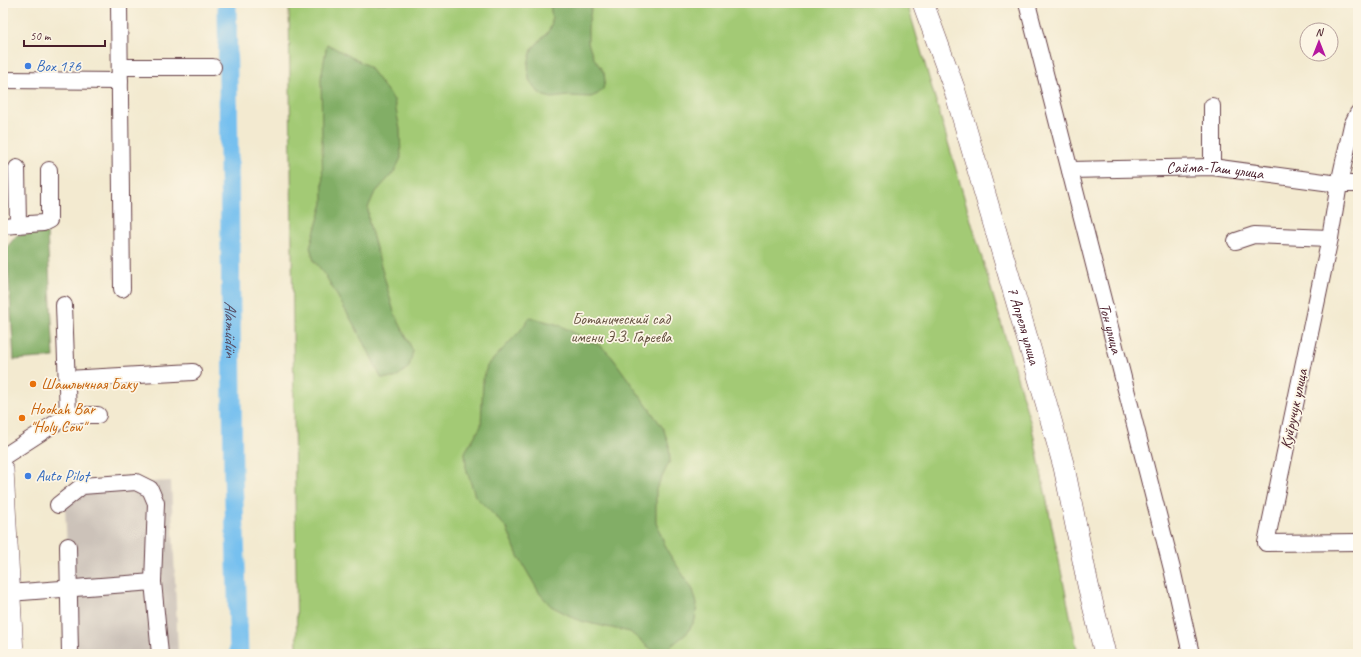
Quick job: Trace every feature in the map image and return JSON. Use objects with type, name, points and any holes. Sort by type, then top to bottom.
[{"type":"main road","name":"7 Апреля улица","points":[[923,3],[954,88],[1047,406],[1064,467],[1088,585],[1105,654]]},
{"type":"main road","points":[[3,470],[12,654]]},
{"type":"street","points":[[119,3],[122,289]]},
{"type":"street","name":"Тон улица","points":[[1027,3],[1172,569],[1191,654]]},
{"type":"street","points":[[3,80],[213,68]]},
{"type":"street","points":[[1212,106],[1212,167]]},
{"type":"street","name":"Куйручук улица","points":[[1358,113],[1352,124],[1339,184],[1330,238],[1266,543],[1358,542]]},
{"type":"street","name":"Сайма-Таш улица","points":[[1070,170],[1212,167],[1339,184],[1358,184]]},
{"type":"street","points":[[17,168],[11,225],[43,223],[48,220],[50,214],[49,170]]},
{"type":"street","points":[[1236,241],[1254,235],[1330,238]]},
{"type":"street","points":[[64,305],[68,415]]},
{"type":"street","points":[[67,379],[194,372]]},
{"type":"street","points":[[3,457],[68,415],[98,414]]},
{"type":"street","points":[[58,505],[82,486],[136,482],[150,489],[156,503],[153,582],[160,654]]},
{"type":"street","points":[[68,546],[70,654]]},
{"type":"street","points":[[9,593],[153,582]]},
{"type":"shaded area","points":[[171,481],[178,654],[72,654],[64,486]]},
{"type":"green space","name":"Ботанический сад имени Э.З. Гареева","points":[[289,3],[907,3],[1032,428],[1078,654],[297,654]]},
{"type":"green space","points":[[550,3],[592,3],[588,27],[588,43],[594,58],[604,73],[605,81],[603,89],[598,94],[591,97],[569,96],[552,98],[544,96],[538,92],[529,80],[528,64],[532,49],[551,27],[552,20]]},
{"type":"green space","points":[[327,44],[368,66],[394,100],[400,129],[401,158],[394,172],[374,194],[368,208],[369,223],[394,312],[413,351],[409,367],[395,378],[381,378],[365,344],[324,273],[314,261],[310,247],[323,203],[321,78]]},
{"type":"green space","points":[[47,233],[54,357],[14,360],[7,247],[17,235]]},
{"type":"green space","points":[[530,317],[559,325],[602,347],[612,357],[663,428],[669,445],[670,461],[656,489],[656,523],[668,552],[693,590],[697,604],[695,620],[687,633],[665,651],[652,650],[630,632],[580,621],[551,606],[540,594],[518,556],[507,528],[475,496],[466,468],[465,452],[481,426],[483,380],[487,366],[520,331]]},
{"type":"waterway","name":"Alamüdün","points":[[227,3],[233,473],[239,654]]},
{"type":"place","name":"Box 176","points":[[28,66]]},
{"type":"place","name":"Шашлычная Баку","points":[[33,384]]},
{"type":"place","name":"Hookah Bar \"Holy Cow\"","points":[[22,418]]},
{"type":"place","name":"Auto Pilot","points":[[28,476]]}]
